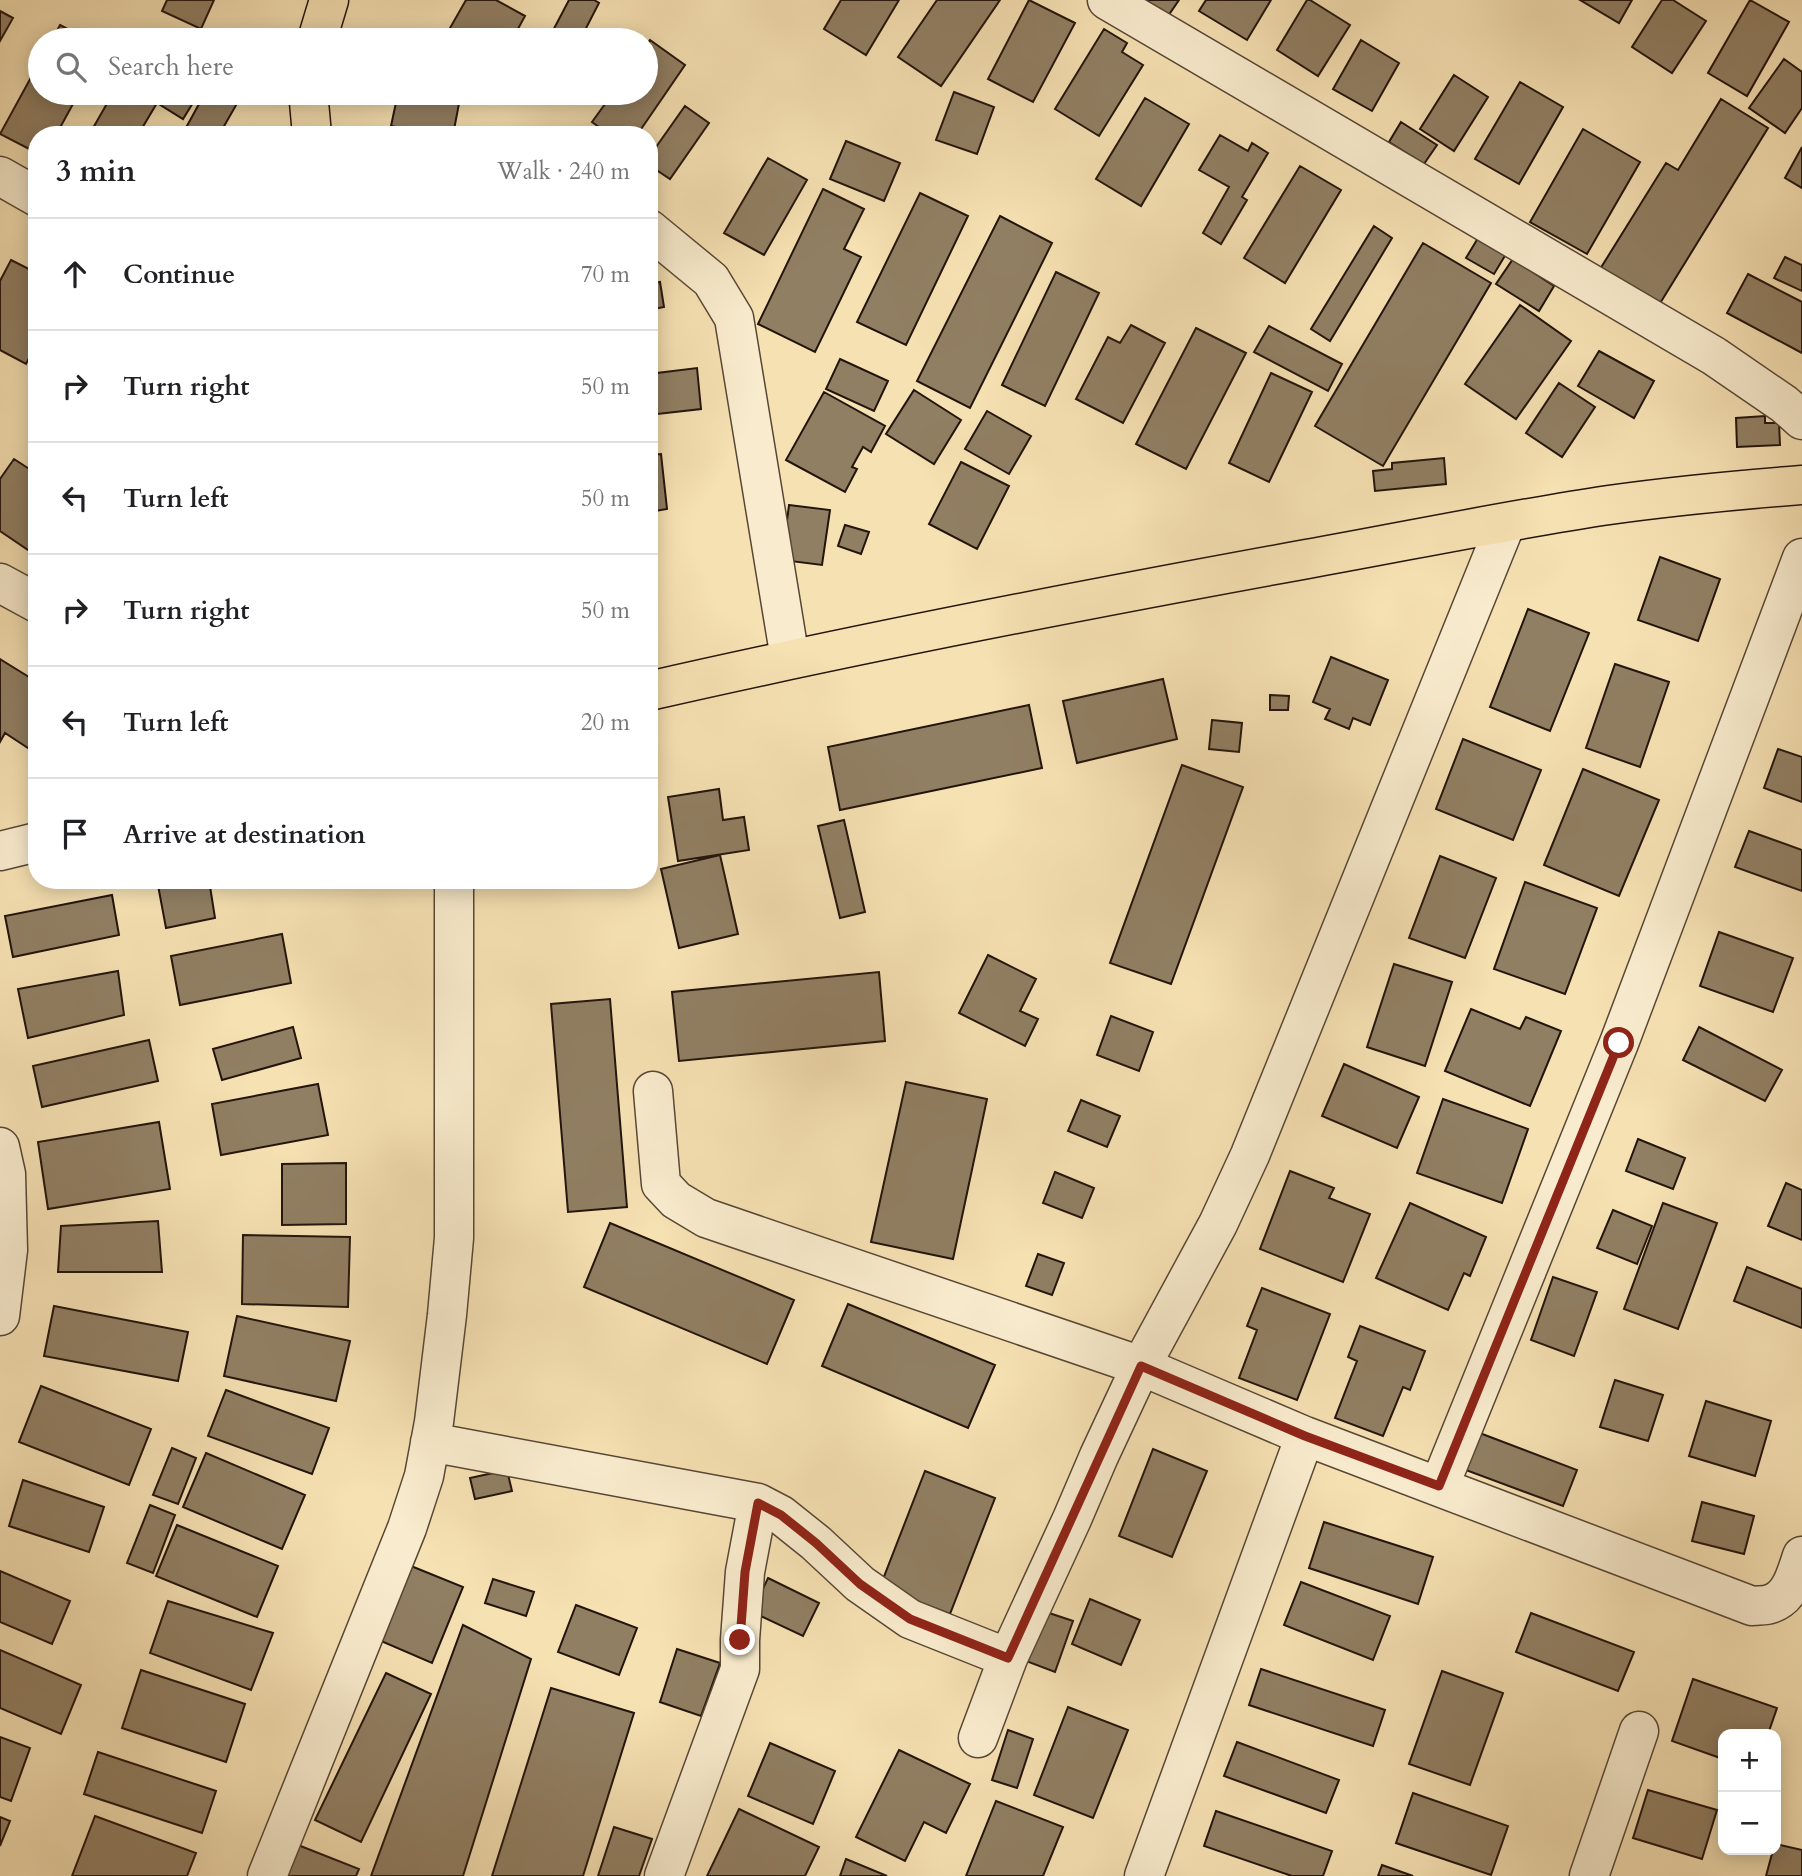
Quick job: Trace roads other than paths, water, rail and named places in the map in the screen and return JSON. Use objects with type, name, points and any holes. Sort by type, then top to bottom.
[{"type":"main road","points":[[321,28],[329,0]]},
{"type":"main road","points":[[311,105],[312,126]]},
{"type":"main road","points":[[658,689],[987,619],[1506,523],[1688,495],[1802,485]]},
{"type":"street","points":[[1107,0],[1714,356],[1784,404],[1802,420]]},
{"type":"street","points":[[0,176],[28,192]]},
{"type":"street","points":[[658,236],[711,280],[734,318],[790,659]]},
{"type":"street","points":[[978,1738],[1008,1658],[1141,1366],[1219,1224],[1250,1155],[1506,523]]},
{"type":"street","points":[[1439,1486],[1619,1043],[1802,558]]},
{"type":"street","points":[[0,583],[28,598]]},
{"type":"street","points":[[0,851],[28,844]]},
{"type":"street","points":[[267,1876],[407,1528],[424,1476],[447,1315],[454,1238],[454,889]]},
{"type":"street","points":[[653,1091],[661,1184],[676,1200],[706,1217],[1141,1366],[1305,1436],[1752,1606],[1770,1604],[1783,1598],[1802,1556]]},
{"type":"street","points":[[0,1147],[6,1174],[8,1250],[0,1316]]},
{"type":"street","points":[[1144,1876],[1305,1436]]},
{"type":"street","points":[[430,1442],[758,1503],[781,1515],[860,1584],[910,1619],[1008,1658]]},
{"type":"street","points":[[664,1876],[740,1669],[745,1572],[758,1503]]},
{"type":"street","points":[[1589,1876],[1639,1731]]}]
